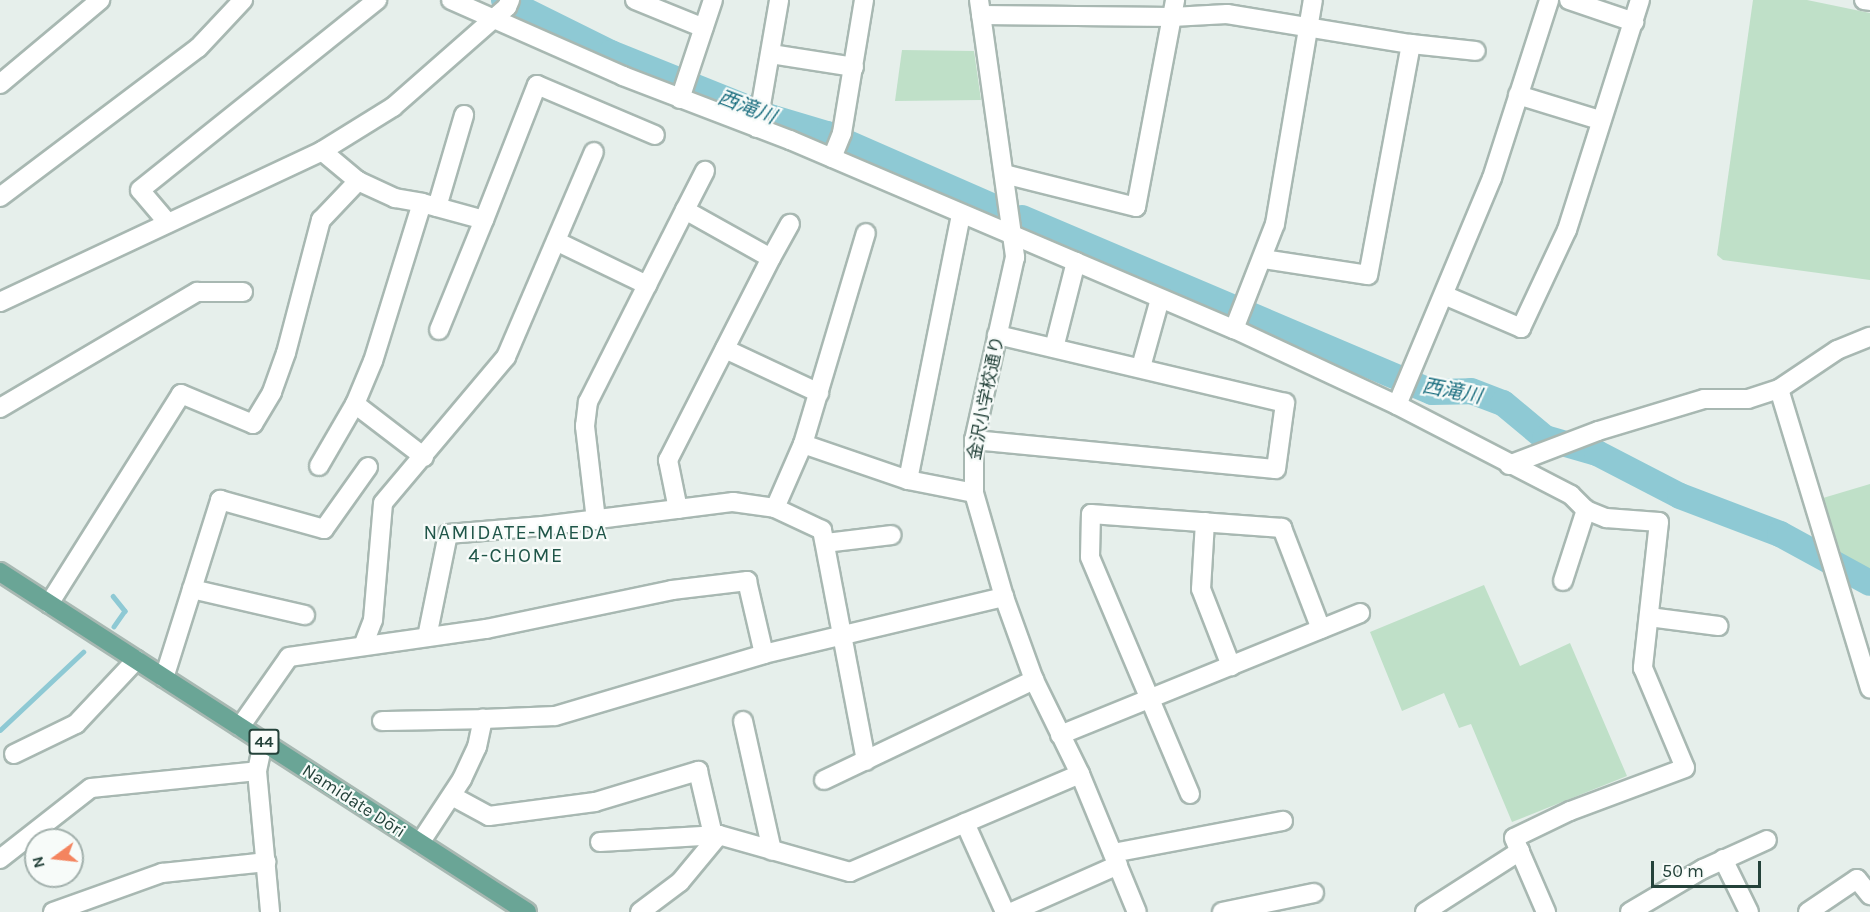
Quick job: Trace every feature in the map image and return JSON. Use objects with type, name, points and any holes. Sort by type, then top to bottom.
[{"type":"main road","name":"Namidate Dōri","points":[[2,577],[49,604],[527,912]]},
{"type":"street","points":[[0,84],[100,0]]},
{"type":"street","points":[[0,197],[198,48],[243,0]]},
{"type":"street","points":[[168,223],[140,190],[377,0]]},
{"type":"street","points":[[451,0],[504,8]]},
{"type":"street","points":[[635,0],[704,28]]},
{"type":"street","points":[[684,86],[713,0]]},
{"type":"street","points":[[759,117],[779,0]]},
{"type":"street","points":[[837,145],[854,67],[864,0]]},
{"type":"street","points":[[1239,318],[1264,260],[1275,224],[1313,0]]},
{"type":"street","points":[[1397,405],[1499,159],[1549,0]]},
{"type":"street","points":[[1569,0],[1634,22]]},
{"type":"street","points":[[1444,295],[1521,328],[1567,230],[1600,120],[1640,0]]},
{"type":"street","points":[[1864,0],[1870,2]]},
{"type":"street","points":[[980,7],[1174,9],[1227,14],[1411,44],[1476,51]]},
{"type":"street","name":"金沢小学校通り","points":[[980,7],[1015,257],[974,440],[974,493],[1004,597],[1035,680],[1080,774],[1137,912]]},
{"type":"street","points":[[0,302],[322,151],[393,107],[504,8]]},
{"type":"street","points":[[504,8],[513,29],[684,86],[759,117],[837,145],[961,214],[1014,237],[1160,298],[1239,318],[1509,465],[1571,495],[1586,510],[1606,518],[1659,522],[1643,668],[1685,768],[1570,811],[1514,838],[1546,912]]},
{"type":"street","points":[[1004,174],[1136,207],[1174,9]]},
{"type":"street","points":[[1264,260],[1368,275],[1411,44]]},
{"type":"street","points":[[771,54],[854,67]]},
{"type":"street","points":[[439,330],[537,85],[655,135]]},
{"type":"street","points":[[1518,95],[1600,120]]},
{"type":"street","points":[[319,466],[355,404],[373,361],[464,115]]},
{"type":"street","points":[[322,151],[358,181],[395,198],[484,220]]},
{"type":"street","points":[[363,646],[373,620],[383,502],[424,457],[506,357],[558,242],[594,152]]},
{"type":"street","points":[[596,520],[585,426],[588,402],[705,171]]},
{"type":"street","points":[[49,604],[181,394],[253,424],[272,392],[286,353],[321,220],[358,181]]},
{"type":"street","points":[[685,210],[771,258]]},
{"type":"street","points":[[908,480],[961,214]]},
{"type":"street","points":[[678,509],[668,460],[790,224]]},
{"type":"street","points":[[776,508],[803,444],[866,232]]},
{"type":"street","points":[[558,242],[647,285]]},
{"type":"street","points":[[1054,348],[1076,262]]},
{"type":"street","points":[[0,408],[197,292],[243,292]]},
{"type":"street","points":[[1141,367],[1160,298]]},
{"type":"street","points":[[974,440],[1276,469],[1285,403],[1141,367],[997,335]]},
{"type":"street","points":[[1509,465],[1580,438],[1704,399],[1749,399],[1779,389],[1837,350],[1870,337]]},
{"type":"street","points":[[725,349],[819,393]]},
{"type":"street","points":[[1779,389],[1826,551],[1870,688]]},
{"type":"street","points":[[355,404],[424,457]]},
{"type":"street","points":[[803,444],[908,480],[974,493]]},
{"type":"street","points":[[164,678],[220,500],[324,529],[368,467]]},
{"type":"street","points":[[427,636],[448,534],[596,520],[733,502],[776,508],[822,530],[844,634],[866,760]]},
{"type":"street","points":[[1563,582],[1586,510]]},
{"type":"street","points":[[1190,795],[1090,557],[1091,514],[1282,528],[1321,629]]},
{"type":"street","points":[[1205,522],[1201,589],[1231,666]]},
{"type":"street","points":[[825,543],[892,535]]},
{"type":"street","points":[[240,727],[290,657],[486,629],[672,590],[747,581],[764,654]]},
{"type":"street","points":[[192,589],[305,615]]},
{"type":"street","points":[[382,721],[555,716],[764,654],[1004,597]]},
{"type":"street","points":[[1060,735],[1360,613]]},
{"type":"street","points":[[1649,617],[1718,626]]},
{"type":"street","points":[[14,754],[76,724],[136,660]]},
{"type":"street","points":[[824,780],[1035,680]]},
{"type":"street","points":[[420,843],[452,796],[477,747],[483,719]]},
{"type":"street","points":[[743,721],[772,851]]},
{"type":"street","points":[[263,742],[257,771],[270,912]]},
{"type":"street","points":[[0,859],[91,788],[257,771]]},
{"type":"street","points":[[452,796],[489,816],[595,802],[698,771],[716,835]]},
{"type":"street","points":[[600,842],[716,835],[850,872],[1080,774]]},
{"type":"street","points":[[1011,912],[1116,859],[1283,821]]},
{"type":"street","points":[[965,823],[1005,912]]},
{"type":"street","points":[[640,912],[680,882],[716,835]]},
{"type":"street","points":[[1630,912],[1723,860],[1767,840]]},
{"type":"street","points":[[1425,912],[1520,851]]},
{"type":"street","points":[[1723,860],[1749,912]]},
{"type":"street","points":[[53,912],[162,873],[266,862]]},
{"type":"street","points":[[1808,912],[1857,879],[1870,895]]},
{"type":"street","points":[[1222,912],[1314,893]]},
{"type":"green space","points":[[1753,0],[1807,0],[1870,13],[1870,280],[1723,260],[1717,255]]},
{"type":"green space","points":[[902,50],[974,51],[981,100],[895,101]]},
{"type":"green space","points":[[1870,484],[1870,570],[1838,552],[1823,498]]},
{"type":"green space","points":[[1484,585],[1520,666],[1570,643],[1627,776],[1512,822],[1471,724],[1459,728],[1444,693],[1402,711],[1370,632]]},
{"type":"waterway","name":"西滝川","points":[[504,0],[611,53],[773,118],[827,134],[994,207]]},
{"type":"waterway","name":"西滝川","points":[[1022,218],[1432,392],[1471,391],[1503,403],[1545,438],[1597,453],[1680,496],[1780,534],[1870,583]]},
{"type":"waterway","points":[[113,596],[125,611],[114,627]]},
{"type":"waterway","points":[[0,730],[83,652]]},
{"type":"district","name":"NAMIDATE-MAEDA 4-CHOME","points":[[516,544]]}]
